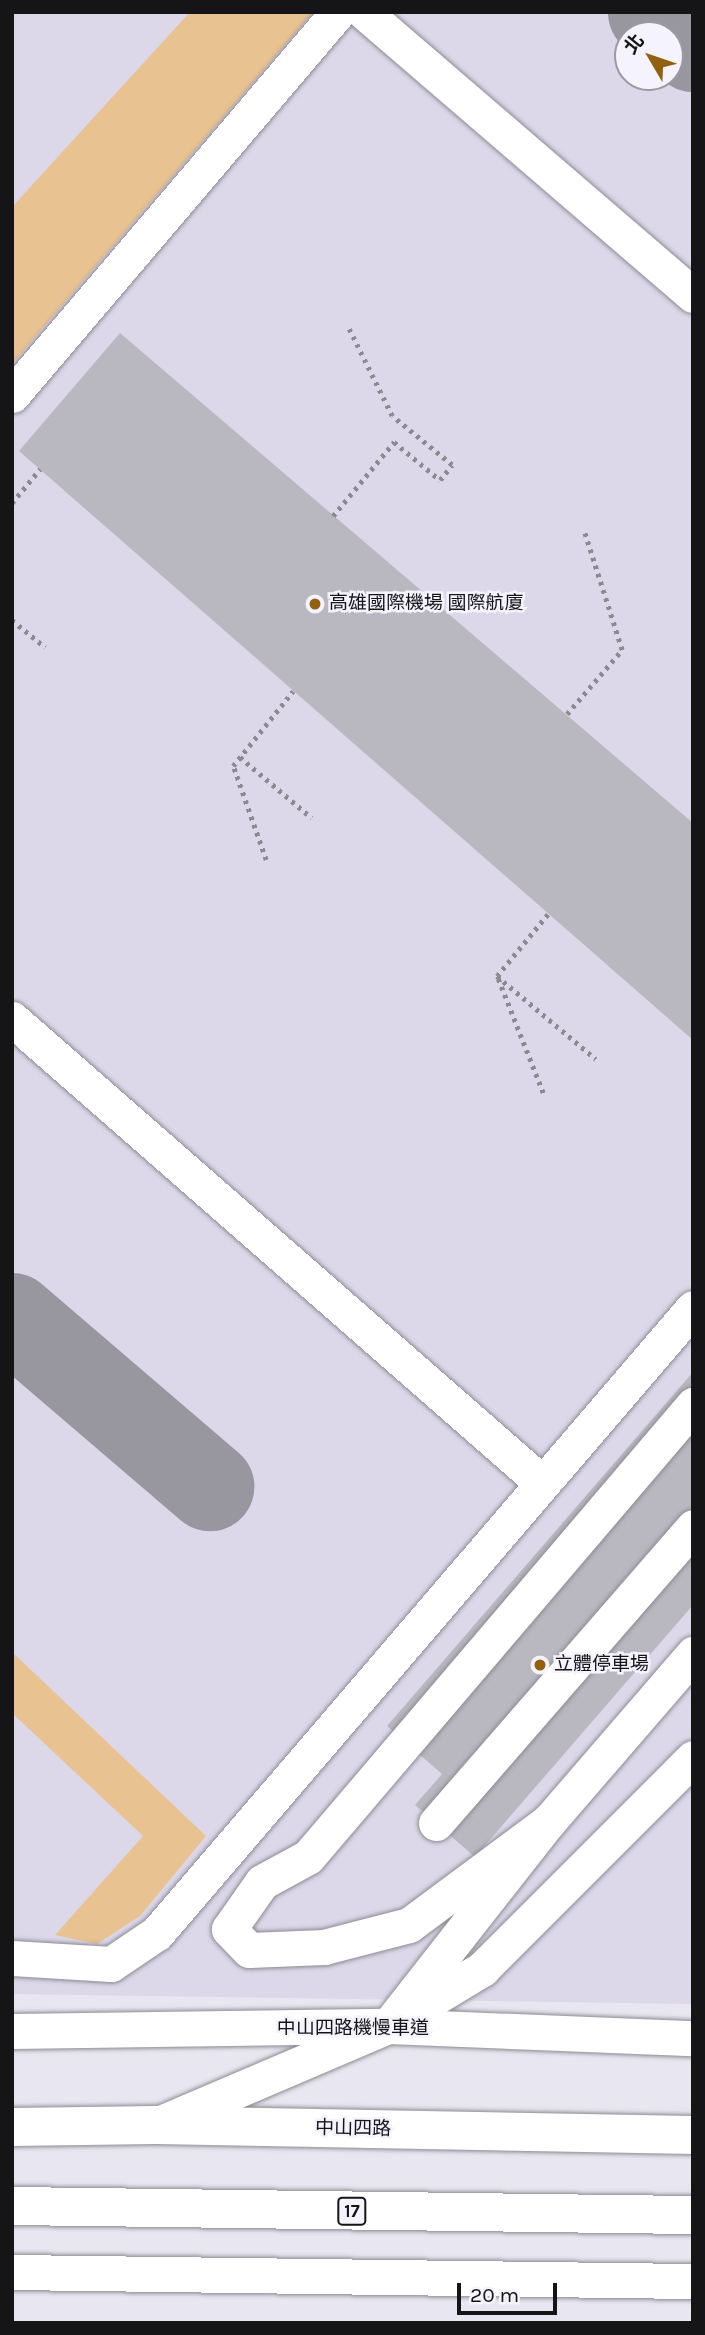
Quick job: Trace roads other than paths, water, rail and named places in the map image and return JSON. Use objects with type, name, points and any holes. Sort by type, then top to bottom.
[{"type":"main road","name":"中山四路","points":[[12,2127],[156,2125],[693,2135]]},
{"type":"main road","name":"17","points":[[12,2206],[693,2216]]},
{"type":"lane","points":[[12,394],[338,12]]},
{"type":"lane","points":[[364,12],[693,295]]},
{"type":"lane","points":[[12,1019],[540,1481]]},
{"type":"lane","points":[[12,1958],[111,1964],[157,1933],[540,1481],[693,1308]]},
{"type":"lane","points":[[549,1821],[409,1924],[324,1947],[249,1950],[229,1929],[262,1882],[308,1857],[693,1405]]},
{"type":"lane","points":[[436,1824],[693,1527]]},
{"type":"lane","points":[[388,2026],[549,1821],[693,1654]]},
{"type":"lane","points":[[156,2125],[388,2026],[482,1969],[693,1758]]},
{"type":"lane","name":"中山四路機慢車道","points":[[12,2031],[388,2026],[693,2038]]},
{"type":"lane","points":[[12,2272],[693,2281]]},
{"type":"place","name":"高雄國際機場 國際航廈","points":[[315,604]]},
{"type":"place","name":"立體停車場","points":[[540,1665]]}]
